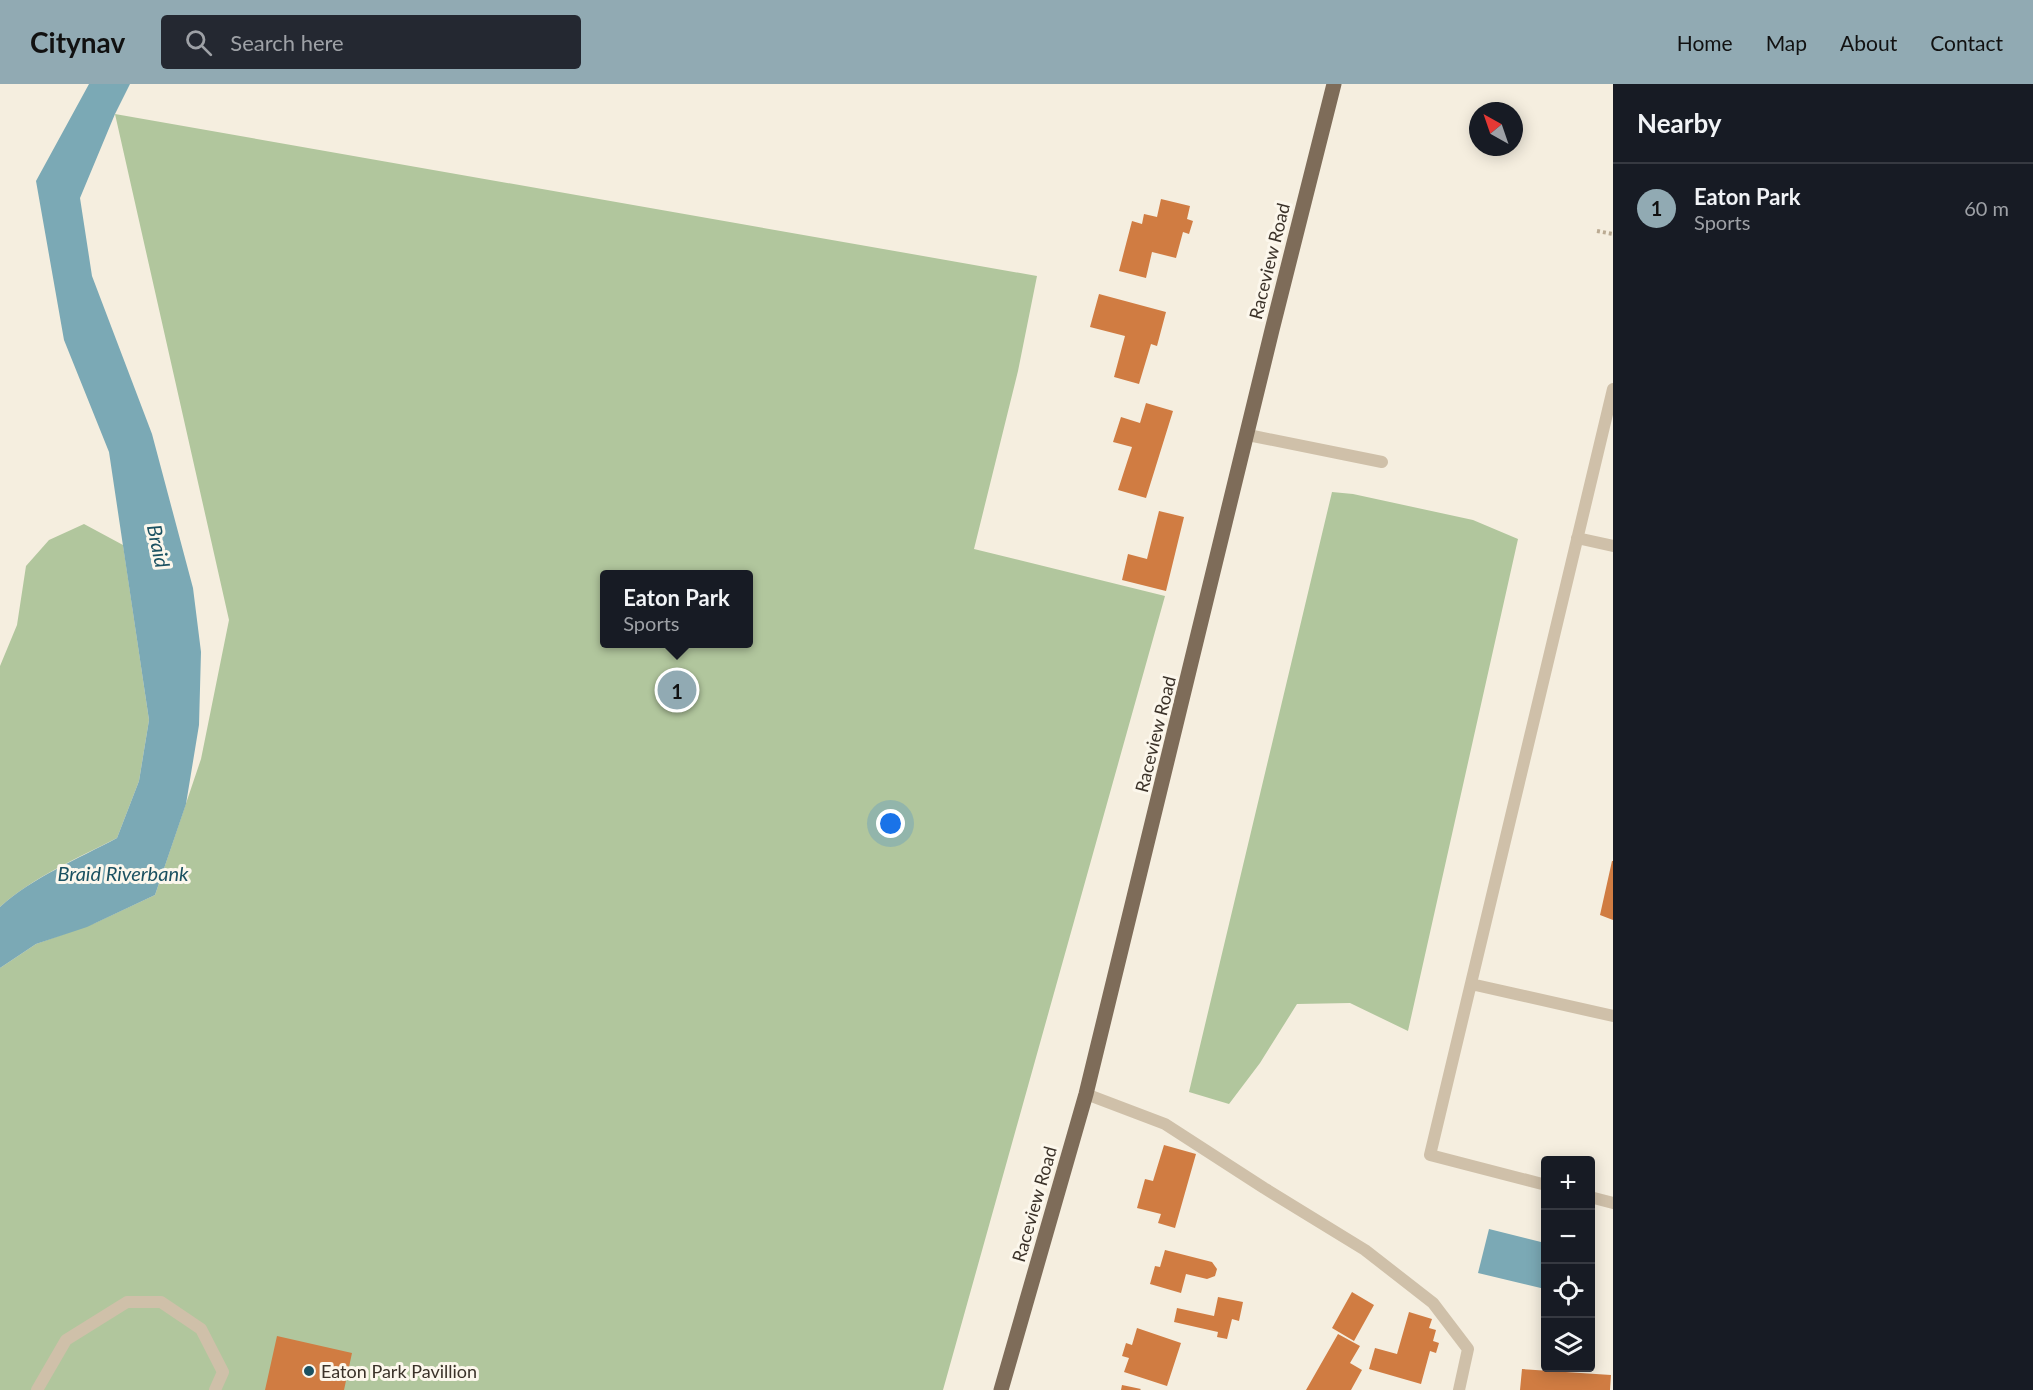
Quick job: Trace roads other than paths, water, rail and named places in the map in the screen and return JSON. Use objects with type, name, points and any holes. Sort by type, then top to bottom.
[{"type":"main road","name":"Raceview Road","points":[[1001,1390],[1086,1094],[1334,84]]},
{"type":"lane","points":[[1541,1184],[1430,1155],[1613,389]]},
{"type":"lane","points":[[1248,435],[1382,462]]},
{"type":"lane","points":[[1577,538],[1613,546]]},
{"type":"lane","points":[[1471,984],[1613,1016]]},
{"type":"lane","points":[[1086,1094],[1165,1124],[1365,1250],[1433,1303],[1468,1349],[1459,1390]]},
{"type":"lane","points":[[1595,1198],[1613,1203]]},
{"type":"lane","points":[[37,1390],[66,1340],[127,1302],[161,1302],[201,1329],[223,1372],[215,1390]]},
{"type":"water","name":"Braid Riverbank","points":[[89,84],[130,84],[80,198],[92,276],[152,434],[193,588],[201,652],[199,725],[186,804],[155,895],[87,927],[36,944],[0,968],[0,907],[13,896],[56,869],[117,838],[139,781],[149,720],[109,452],[64,340],[36,181]]},
{"type":"water","points":[[1489,1229],[1541,1242],[1541,1288],[1478,1273]]},
{"type":"place","name":"Eaton Park","points":[[677,690]]},
{"type":"place","name":"Eaton Park Pavillion","points":[[309,1371]]},
{"type":"water label","name":"Braid","points":[[159,546]]}]
